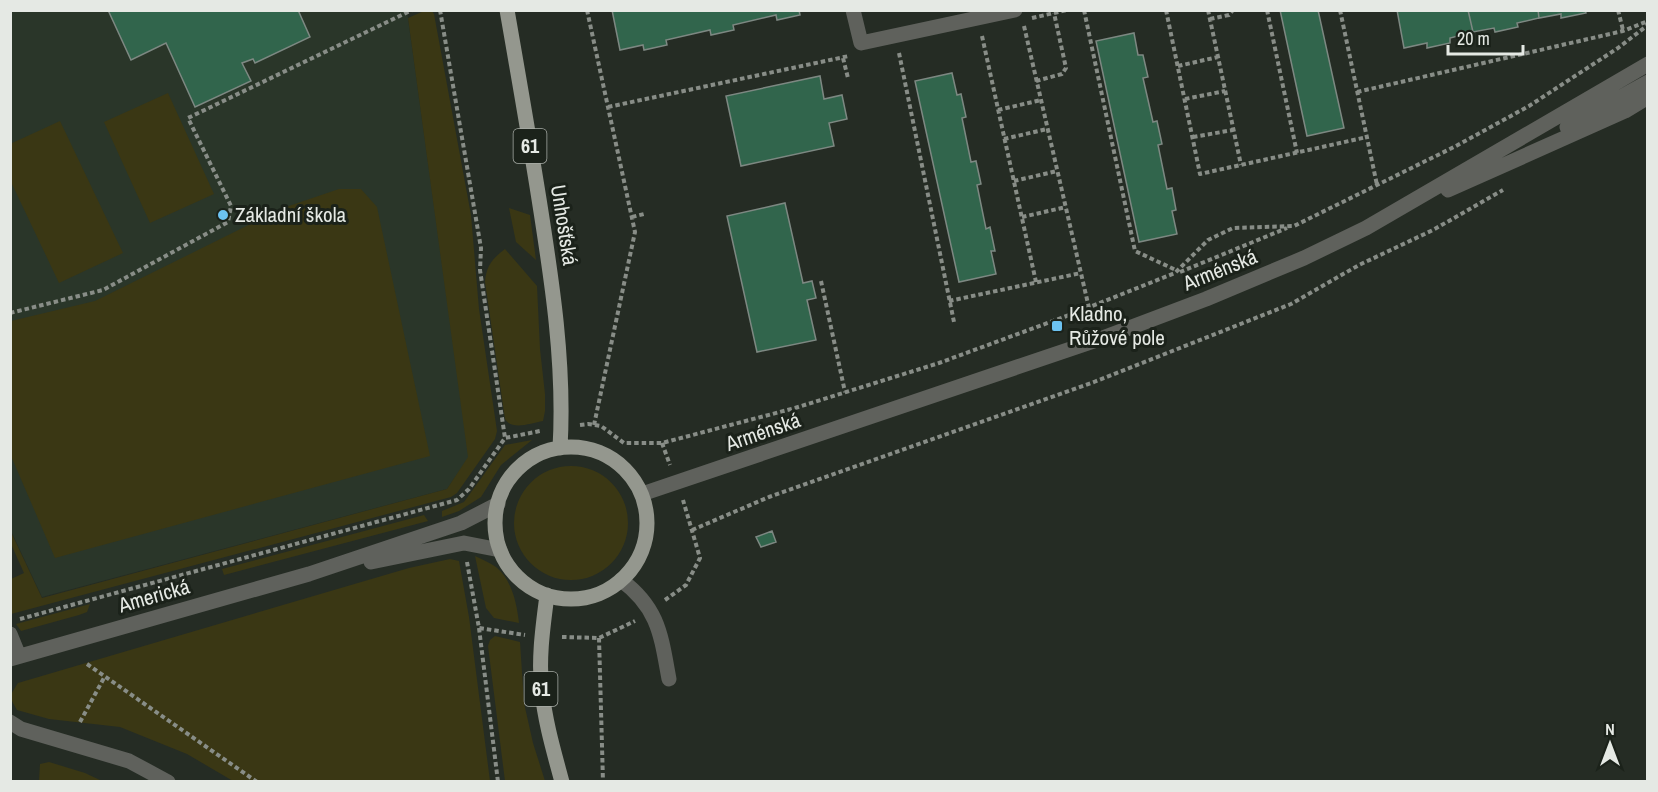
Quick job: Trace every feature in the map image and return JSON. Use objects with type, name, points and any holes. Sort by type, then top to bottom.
[{"type":"main road","name":"Unhošťská","points":[[507,10],[552,282],[558,341],[560,448]]},
{"type":"main road","points":[[577,447],[609,457],[623,467],[642,494],[648,525],[640,555],[632,569],[621,580],[594,596],[562,598],[547,595],[532,588],[508,565],[501,550],[496,535],[498,504],[504,488],[521,467],[543,453],[560,448],[577,447]]},
{"type":"main road","name":"61","points":[[547,595],[542,637],[541,689],[549,735],[562,782]]},
{"type":"street","points":[[854,10],[857,49],[1015,10]]},
{"type":"street","name":"Arménská","points":[[642,494],[1100,339],[1206,299],[1304,258],[1366,228],[1647,64]]},
{"type":"street","points":[[1492,170],[1647,82]]},
{"type":"street","points":[[1366,228],[1624,111],[1647,97]]},
{"type":"street","name":"Americká","points":[[15,657],[309,574],[461,523],[498,504]]},
{"type":"street","name":"Americká","points":[[309,574],[464,543],[501,550]]},
{"type":"street","points":[[621,580],[636,591],[651,610],[660,635],[669,679]]},
{"type":"street","points":[[10,634],[15,657]]},
{"type":"street","points":[[10,722],[21,729],[129,761],[168,782]]},
{"type":"path","points":[[10,313],[103,290],[228,222],[231,206],[188,118],[412,10]]},
{"type":"path","points":[[10,622],[457,500],[469,489],[505,438],[480,270],[481,248],[441,10]]},
{"type":"path","points":[[587,10],[635,232],[594,425]]},
{"type":"path","points":[[1067,10],[1022,20],[1089,308]]},
{"type":"path","points":[[1084,10],[1135,251],[1178,271]]},
{"type":"path","points":[[1167,10],[1200,174],[1367,137]]},
{"type":"path","points":[[1208,10],[1241,165]]},
{"type":"path","points":[[1210,19],[1229,15],[1233,10]]},
{"type":"path","points":[[1267,10],[1297,153]]},
{"type":"path","points":[[1340,10],[1377,185]]},
{"type":"path","points":[[1618,10],[1623,31]]},
{"type":"path","points":[[1036,81],[1062,74],[1066,68],[1054,13]]},
{"type":"path","points":[[505,438],[588,424],[601,426],[624,443],[662,443],[795,408],[939,363],[1089,308],[1294,226],[1456,146],[1529,106],[1618,48],[1647,23]]},
{"type":"path","points":[[1357,92],[1623,31],[1647,23]]},
{"type":"path","points":[[980,29],[1036,282]]},
{"type":"path","points":[[897,46],[954,322]]},
{"type":"path","points":[[608,107],[857,49]]},
{"type":"path","points":[[1178,66],[1218,57]]},
{"type":"path","points":[[1185,99],[1225,91]]},
{"type":"path","points":[[998,110],[1041,100]]},
{"type":"path","points":[[1004,139],[1047,129]]},
{"type":"path","points":[[1193,137],[1233,130]]},
{"type":"path","points":[[1014,181],[1057,171]]},
{"type":"path","points":[[692,530],[769,496],[1094,382],[1291,304],[1359,265],[1432,230],[1506,188]]},
{"type":"path","points":[[1022,217],[1066,207]]},
{"type":"path","points":[[632,217],[644,214]]},
{"type":"path","points":[[1165,278],[1178,271],[1208,240],[1233,228],[1294,226]]},
{"type":"path","points":[[950,301],[1081,273]]},
{"type":"path","points":[[821,281],[845,392]]},
{"type":"path","points":[[479,627],[542,637],[598,638],[637,620],[686,585],[699,558],[692,530],[662,443]]},
{"type":"path","points":[[464,543],[479,627],[498,782]]},
{"type":"path","points":[[598,638],[603,782]]},
{"type":"path","points":[[87,664],[257,782]]},
{"type":"path","points":[[80,722],[105,676]]},
{"type":"shaded area","name":"Základní škola","points":[[11,11],[407,11],[469,457],[447,489],[42,597],[11,531]]},
{"type":"shaded area","points":[[424,11],[432,11],[434,14],[471,215],[479,309],[497,431],[495,439],[457,493],[451,497],[11,614],[11,579],[24,573],[11,544],[11,532],[42,598],[447,489],[468,457],[408,18]]},
{"type":"shaded area","points":[[168,93],[214,194],[150,223],[104,122]]},
{"type":"shaded area","points":[[60,121],[123,253],[59,283],[11,182],[10,144]]},
{"type":"shaded area","points":[[339,189],[361,189],[377,207],[430,456],[55,558],[11,456],[11,321],[95,301],[283,208]]},
{"type":"shaded area","points":[[509,208],[530,215],[536,260],[516,242]]},
{"type":"shaded area","points":[[505,249],[537,286],[545,411],[543,421],[522,425],[512,425],[505,419],[485,282],[491,263]]},
{"type":"shaded area","points":[[532,440],[501,465],[481,497],[459,511],[442,517],[442,511],[464,502],[505,445]]},
{"type":"shaded area","points":[[571,466],[593,470],[612,482],[624,501],[628,523],[624,545],[612,564],[593,576],[571,580],[549,576],[530,564],[518,545],[514,523],[518,501],[530,482],[549,470]]},
{"type":"shaded area","points":[[424,515],[428,521],[224,575],[222,569]]},
{"type":"shaded area","points":[[475,556],[502,572],[515,600],[519,623],[494,618],[486,608]]},
{"type":"shaded area","points":[[450,559],[459,561],[469,617],[490,781],[233,781],[187,754],[120,727],[49,719],[17,710],[11,699],[18,683],[409,568]]},
{"type":"shaded area","points":[[90,604],[87,612],[21,631],[16,624]]},
{"type":"shaded area","points":[[495,636],[520,642],[524,703],[545,781],[505,781],[488,646],[490,640]]},
{"type":"shaded area","points":[[49,762],[102,781],[39,781],[40,764]]},
{"type":"building","points":[[108,10],[298,10],[310,37],[255,63],[253,59],[242,63],[251,81],[195,107],[166,43],[131,60]]},
{"type":"building","points":[[612,10],[799,10],[800,15],[777,20],[776,15],[733,25],[734,30],[711,35],[710,30],[666,40],[667,45],[644,50],[643,45],[620,50]]},
{"type":"building","points":[[1280,10],[1318,10],[1344,128],[1307,136]]},
{"type":"building","points":[[1397,10],[1468,10],[1473,32],[1450,38],[1450,43],[1427,48],[1427,43],[1404,48]]},
{"type":"building","points":[[1468,10],[1538,10],[1539,18],[1517,23],[1518,27],[1495,32],[1494,28],[1473,32]]},
{"type":"building","points":[[1538,10],[1585,10],[1586,13],[1561,18],[1561,14],[1539,18]]},
{"type":"building","points":[[1134,33],[1138,55],[1143,55],[1148,77],[1143,78],[1153,122],[1157,121],[1162,144],[1158,145],[1167,189],[1172,188],[1176,210],[1172,211],[1177,234],[1139,242],[1096,41]]},
{"type":"building","points":[[952,73],[957,95],[961,94],[966,117],[962,118],[971,162],[976,161],[981,184],[977,185],[986,229],[990,227],[995,251],[991,251],[996,274],[959,282],[915,81]]},
{"type":"building","points":[[820,76],[824,99],[842,95],[847,119],[829,123],[834,146],[741,166],[726,96]]},
{"type":"building","points":[[785,203],[803,283],[812,281],[816,298],[807,300],[816,340],[757,352],[727,216]]},
{"type":"building","points":[[772,531],[776,542],[761,547],[756,537]]},
{"type":"place","name":"Základní škola","points":[[223,215]]},
{"type":"place","name":"Kladno, Růžové pole","points":[[1057,326]]}]
